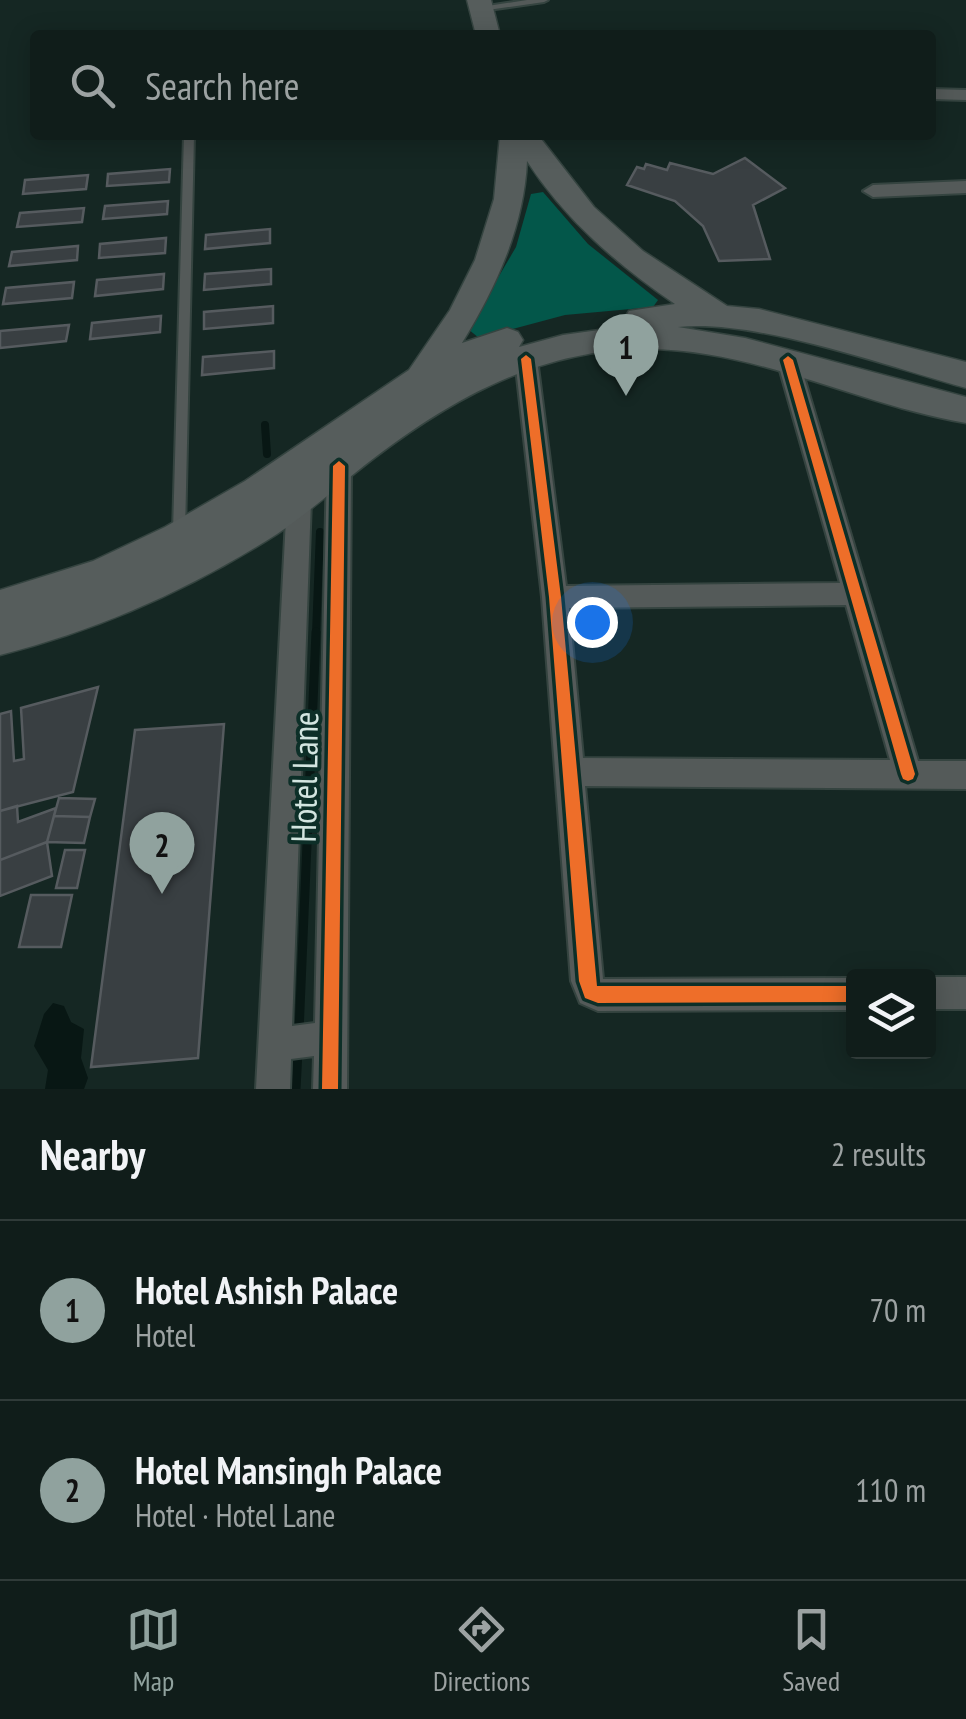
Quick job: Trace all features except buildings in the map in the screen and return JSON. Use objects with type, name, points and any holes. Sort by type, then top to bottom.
[{"type":"main road","points":[[480,4],[487,30]]},
{"type":"main road","points":[[417,380],[451,337],[496,251],[515,178],[514,140]]},
{"type":"main road","points":[[527,140],[550,178],[576,208],[663,284],[722,316]]},
{"type":"main road","points":[[0,606],[102,574],[178,538],[258,492],[450,359],[520,336],[637,319],[722,316],[759,321],[966,375]]},
{"type":"main road","points":[[0,636],[130,596],[218,552],[299,500],[339,466],[430,403],[480,374],[582,345],[647,337],[710,342],[966,410]]},
{"type":"street","points":[[936,94],[966,95]]},
{"type":"street","points":[[873,192],[966,187]]},
{"type":"street","points":[[526,359],[555,597],[591,992],[846,994]]},
{"type":"street","points":[[788,360],[908,774]]},
{"type":"street","name":"Hotel Lane","points":[[330,1089],[339,466]]},
{"type":"street","name":"Hotel Lane","points":[[272,1089],[299,500]]},
{"type":"street","points":[[555,597],[853,594]]},
{"type":"street","points":[[571,772],[966,776]]},
{"type":"street","points":[[936,993],[966,993]]},
{"type":"street","points":[[274,1044],[330,1038]]},
{"type":"lane","points":[[480,4],[544,0]]},
{"type":"lane","points":[[178,538],[189,140]]},
{"type":"green space","points":[[543,192],[588,244],[658,300],[653,307],[565,315],[479,338],[468,329],[516,247],[531,194]]},
{"type":"shaded area","points":[[53,1003],[64,1006],[71,1022],[84,1029],[81,1058],[88,1078],[84,1089],[45,1089],[48,1070],[34,1046],[44,1014]]},
{"type":"waterway","points":[[265,425],[267,454]]},
{"type":"waterway","points":[[316,634],[320,532]]},
{"type":"waterway","points":[[299,1032],[316,632]]},
{"type":"waterway","points":[[296,1089],[298,1051]]},
{"type":"cycle path","points":[[526,359],[555,597],[591,992],[846,994]]},
{"type":"cycle path","points":[[788,360],[908,774]]},
{"type":"cycle path","points":[[330,1089],[339,466]]},
{"type":"place","name":"Hotel Ashish Palace","points":[[626,396]]},
{"type":"place","name":"Hotel Mansingh Palace","points":[[162,894]]}]
